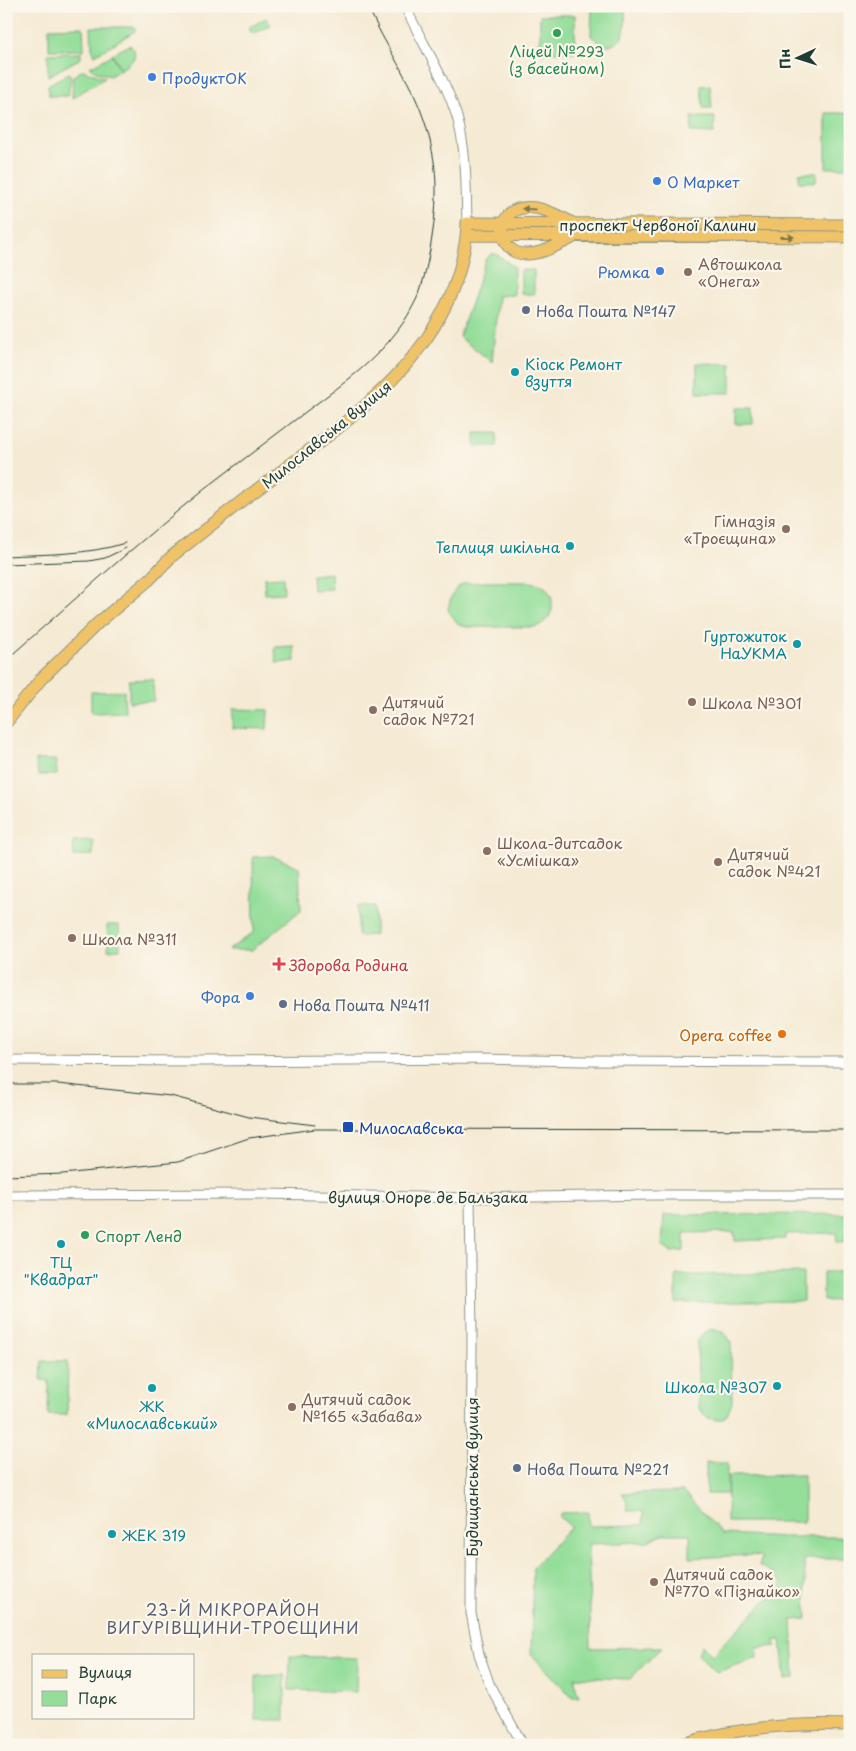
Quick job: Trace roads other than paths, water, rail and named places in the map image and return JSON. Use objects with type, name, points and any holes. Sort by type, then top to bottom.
[{"type":"main road","points":[[575,224],[550,212],[524,207],[514,210],[506,216],[502,230],[514,251],[518,254],[551,248],[576,236]]},
{"type":"main road","name":"проспект Червоної Калини","points":[[502,230],[575,224],[850,225]]},
{"type":"main road","name":"проспект Червоної Калини","points":[[467,229],[576,236],[850,237]]},
{"type":"main road","name":"Милославська вулиця","points":[[6,724],[42,679],[98,623],[150,579],[171,557],[332,432],[391,383],[421,348],[437,323],[454,287],[465,247],[467,229]]},
{"type":"main road","points":[[680,1745],[699,1739],[757,1727],[850,1725]]},
{"type":"street","name":"Милославська вулиця","points":[[405,6],[437,68],[457,117],[466,169],[467,229]]},
{"type":"street","points":[[6,1060],[477,1059],[850,1062]]},
{"type":"street","name":"вулиця Оноре де Бальзака","points":[[6,1195],[276,1194],[470,1198],[653,1195],[850,1195]]},
{"type":"street","name":"Будищанська вулиця","points":[[470,1198],[472,1332],[471,1613],[479,1654],[490,1686],[523,1745]]},
{"type":"tram line","points":[[6,660],[180,509],[358,372],[389,341],[401,327],[410,312],[424,278],[433,233],[436,206],[435,166],[429,137],[420,109],[368,6]]},
{"type":"tram line","points":[[6,556],[81,552],[125,543]]},
{"type":"tram line","points":[[6,564],[89,561],[105,558],[126,548]]},
{"type":"tram line","points":[[6,1084],[58,1084],[171,1096],[249,1117],[315,1125]]},
{"type":"tram line","points":[[6,1176],[63,1174],[178,1162],[249,1138],[315,1129],[850,1130]]},
{"type":"place","name":"Ліцей №293 (з басейном)","points":[[557,33]]},
{"type":"place","name":"ПродуктОК","points":[[152,77]]},
{"type":"place","name":"О Маркет","points":[[657,181]]},
{"type":"place","name":"Рюмка","points":[[660,271]]},
{"type":"place","name":"Автошкола «Онега»","points":[[688,272]]},
{"type":"place","name":"Нова Пошта №147","points":[[526,310]]},
{"type":"place","name":"Кіоск Ремонт взуття","points":[[515,372]]},
{"type":"place","name":"Гімназія «Троєщина»","points":[[786,529]]},
{"type":"place","name":"Теплиця шкільна","points":[[570,546]]},
{"type":"place","name":"Гуртожиток НаУКМА","points":[[797,644]]},
{"type":"place","name":"Школа №301","points":[[692,702]]},
{"type":"place","name":"Дитячий садок №721","points":[[373,710]]},
{"type":"place","name":"Школа-дитсадок «Усмішка»","points":[[487,851]]},
{"type":"place","name":"Дитячий садок №421","points":[[718,862]]},
{"type":"place","name":"Школа №311","points":[[72,938]]},
{"type":"place","name":"Здорова Родина","points":[[279,964]]},
{"type":"place","name":"Фора","points":[[250,996]]},
{"type":"place","name":"Нова Пошта №411","points":[[283,1004]]},
{"type":"place","name":"Opera coffee","points":[[782,1034]]},
{"type":"place","name":"Милославська","points":[[348,1127]]},
{"type":"place","name":"Спорт Ленд","points":[[85,1235]]},
{"type":"place","name":"ТЦ \"Квадрат\"","points":[[61,1244]]},
{"type":"place","name":"Школа №307","points":[[777,1386]]},
{"type":"place","name":"ЖК «Милославський»","points":[[152,1388]]},
{"type":"place","name":"Дитячий садок №165 «Забава»","points":[[292,1407]]},
{"type":"place","name":"Нова Пошта №221","points":[[517,1468]]},
{"type":"place","name":"ЖЕК 319","points":[[112,1534]]},
{"type":"place","name":"Дитячий садок №770 «Пізнайко»","points":[[654,1582]]},
{"type":"district","name":"23-Й МІКРОРАЙОН ВИГУРІВЩИНИ-ТРОЄЩИНИ","points":[[233,1618]]}]
